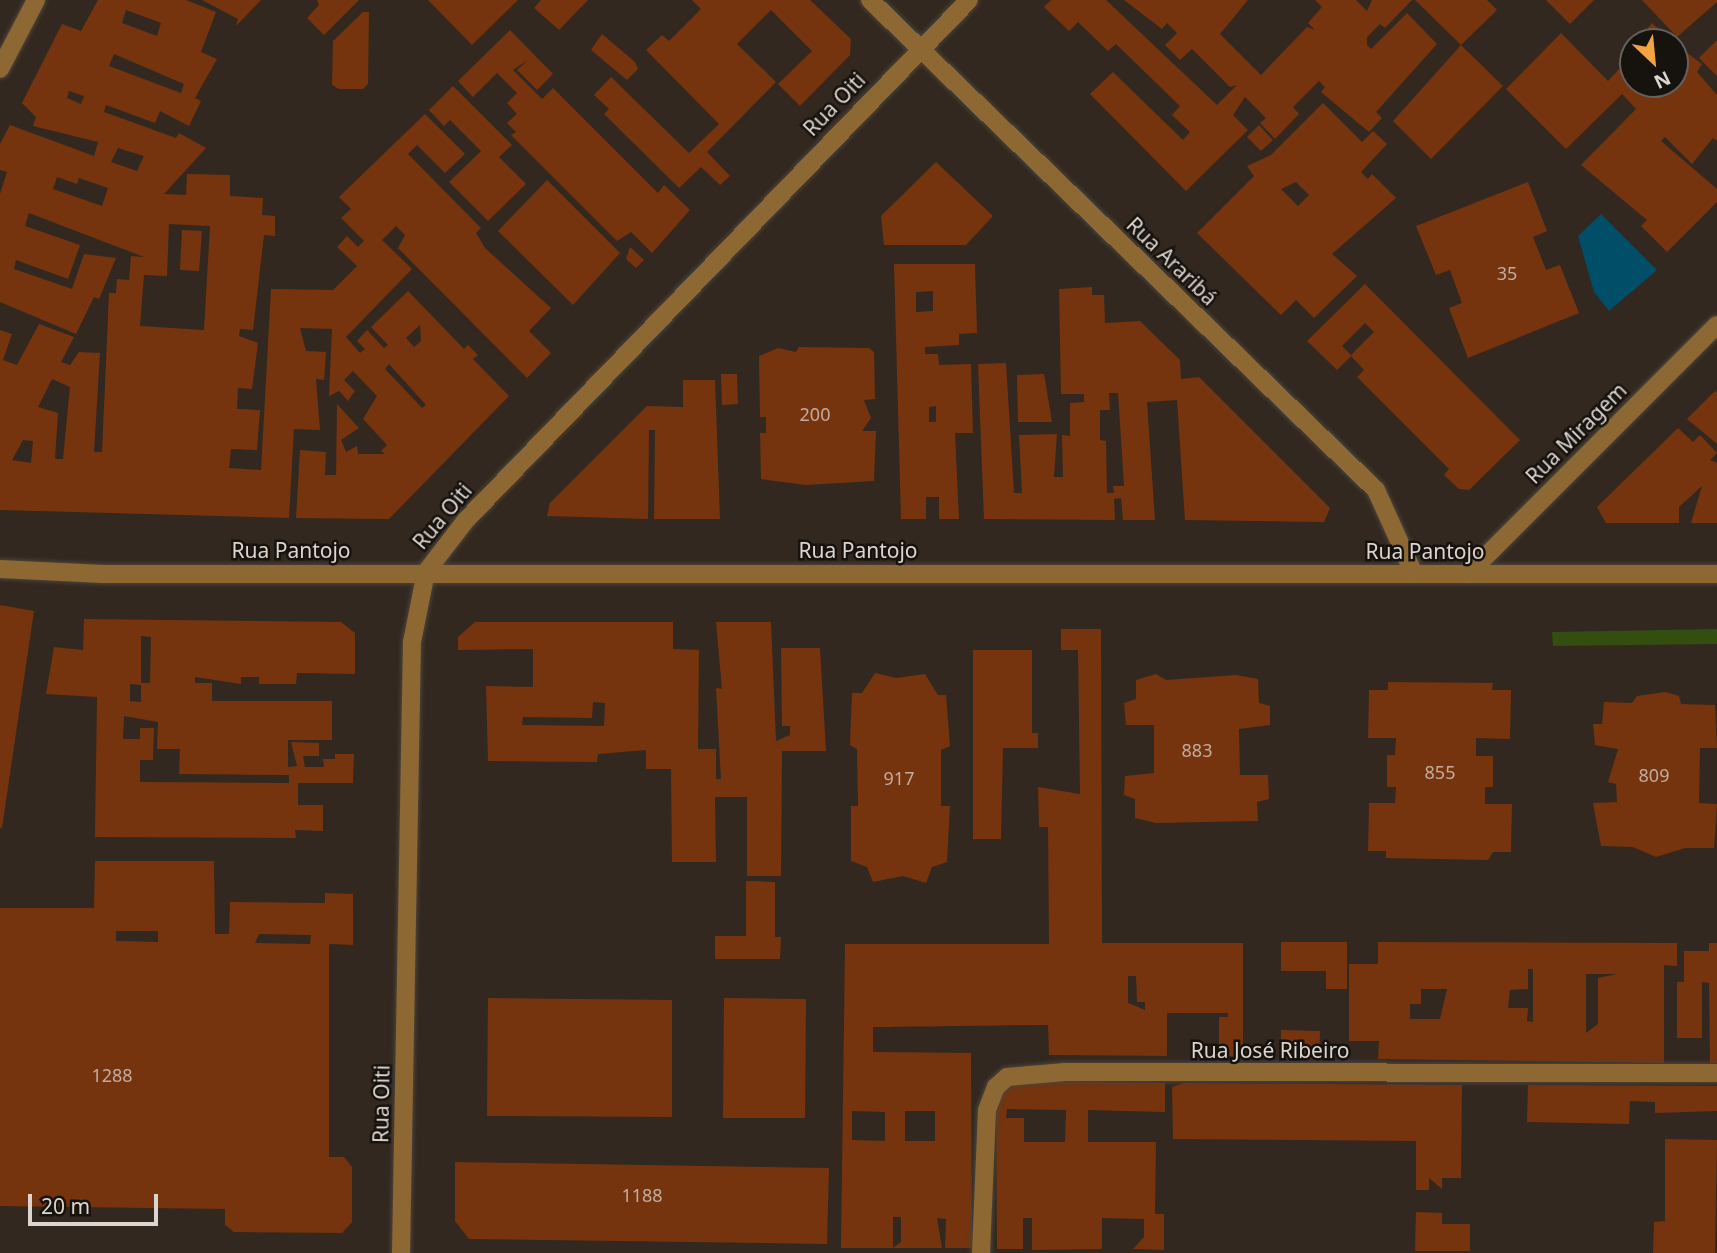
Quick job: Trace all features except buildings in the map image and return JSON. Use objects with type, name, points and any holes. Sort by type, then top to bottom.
[{"type":"street","points":[[0,69],[36,0]]},
{"type":"street","name":"Rua Araribá","points":[[870,0],[1376,490],[1415,574]]},
{"type":"street","name":"Rua Oiti","points":[[401,1253],[412,642],[426,572],[466,520],[919,48],[969,0]]},
{"type":"street","name":"Rua Miragem","points":[[1468,574],[1717,325]]},
{"type":"street","name":"Rua Pantojo","points":[[0,569],[103,574],[1717,573]]},
{"type":"street","name":"Rua José Ribeiro","points":[[981,1253],[987,1110],[991,1095],[1007,1077],[1065,1072],[1717,1073]]},
{"type":"green space","points":[[1717,629],[1717,644],[1553,646],[1552,632]]},
{"type":"water","points":[[1601,214],[1657,270],[1609,311],[1594,292],[1578,236]]}]
